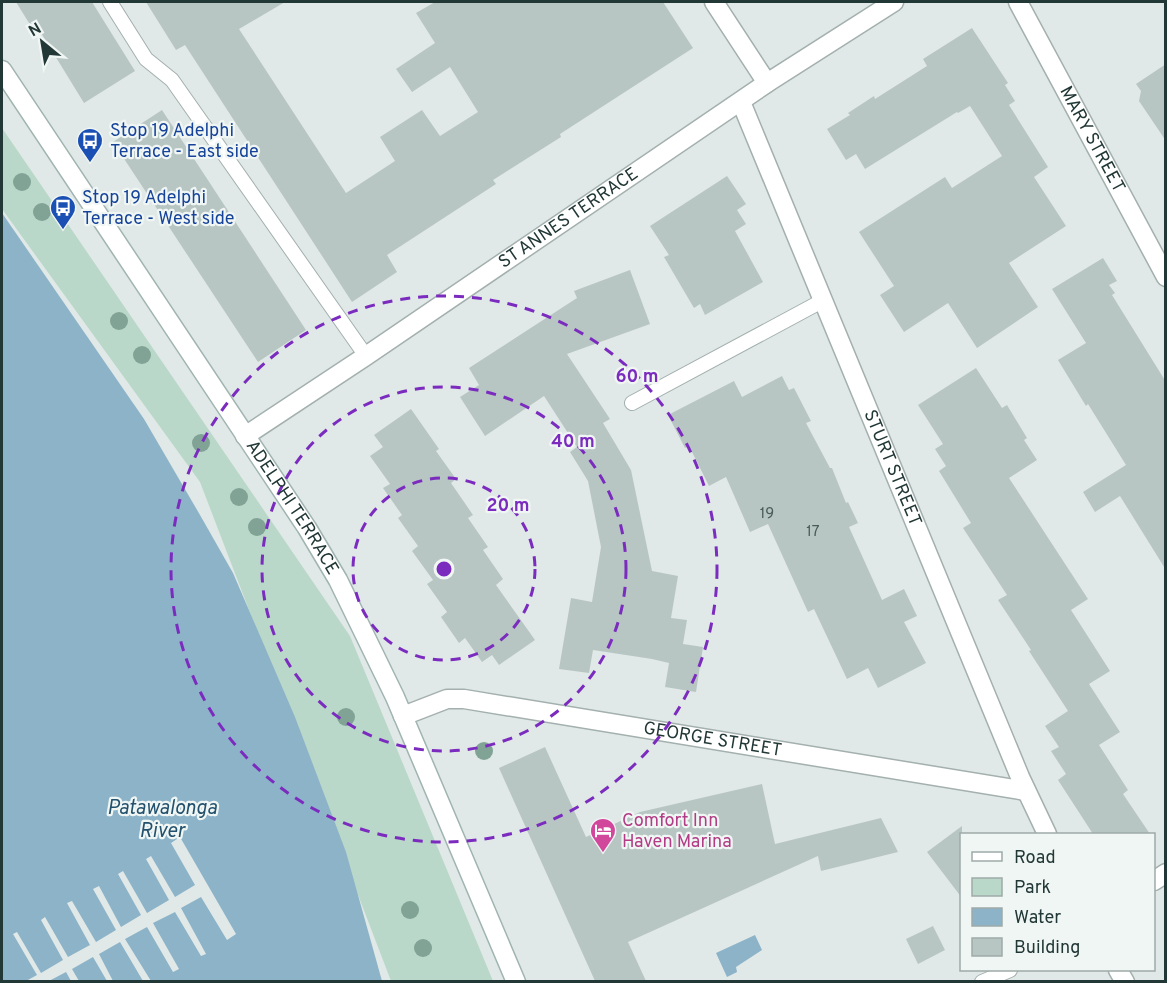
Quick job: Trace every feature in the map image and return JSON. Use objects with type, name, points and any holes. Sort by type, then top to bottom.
[{"type":"street","points":[[714,2],[767,83]]},
{"type":"street","name":"ST ANNES TERRACE","points":[[245,436],[366,357],[767,83],[894,2]]},
{"type":"street","name":"MARY STREET","points":[[1018,2],[1166,277]]},
{"type":"street","name":"ADELPHI TERRACE","points":[[2,70],[307,528],[338,580],[403,716],[516,981]]},
{"type":"street","name":"STURT STREET","points":[[741,102],[1026,791],[1047,833]]},
{"type":"street","name":"GEORGE STREET","points":[[403,716],[447,699],[464,699],[1026,791]]},
{"type":"lane","points":[[110,2],[146,59],[172,80],[366,357]]},
{"type":"lane","points":[[632,403],[822,301]]},
{"type":"lane","points":[[982,981],[1005,971]]},
{"type":"green space","points":[[2,128],[350,636],[493,981],[391,981],[200,482],[2,209]]},
{"type":"water","name":"Patawalonga River","points":[[2,213],[144,419],[233,573],[295,717],[346,852],[382,981],[2,981]]},
{"type":"water","points":[[755,935],[762,950],[736,967],[737,972],[727,977],[716,953]]},
{"type":"pier","points":[[180,837],[236,934],[227,940],[201,897],[181,908],[206,954],[201,956],[175,912],[153,923],[179,969],[173,972],[147,927],[125,939],[151,981],[143,981],[120,942],[99,954],[113,981],[107,981],[93,957],[72,969],[79,981],[71,981],[66,972],[49,981],[26,981],[37,975],[13,934],[17,932],[41,973],[63,960],[41,920],[45,917],[68,957],[90,945],[67,903],[72,901],[96,942],[116,930],[93,889],[99,886],[121,927],[141,915],[118,874],[123,871],[147,913],[169,900],[146,859],[151,856],[175,897],[195,885],[171,843]]},
{"type":"building","points":[[16,2],[92,2],[135,71],[84,103],[38,28],[34,31]]},
{"type":"building","points":[[146,2],[285,2],[239,29],[346,193],[395,161],[380,137],[422,110],[440,136],[478,112],[450,67],[412,92],[396,69],[435,43],[416,13],[435,2],[663,2],[693,48],[560,134],[561,137],[493,180],[496,184],[387,255],[397,272],[352,302],[185,45],[176,50]]},
{"type":"building","points":[[972,28],[1008,83],[1005,85],[1015,101],[1009,105],[1048,167],[1034,177],[1066,226],[1009,263],[1038,307],[977,348],[948,303],[904,332],[880,295],[894,286],[859,232],[945,177],[952,188],[1002,156],[970,106],[865,169],[856,154],[846,160],[827,129],[874,96],[875,99],[927,66],[923,59]]},
{"type":"building","points":[[1166,64],[1166,141],[1139,101],[1141,91],[1136,84]]},
{"type":"building","points":[[162,110],[306,330],[258,362],[113,142]]},
{"type":"building","points":[[727,176],[746,204],[737,210],[746,224],[735,231],[763,282],[705,315],[700,304],[694,308],[664,257],[669,255],[650,226]]},
{"type":"building","points":[[1103,258],[1117,281],[1109,285],[1115,293],[1112,295],[1166,382],[1166,570],[1120,496],[1095,512],[1083,492],[1126,465],[1058,360],[1086,343],[1052,289]]},
{"type":"building","points":[[630,270],[650,324],[567,354],[610,419],[603,423],[631,470],[652,571],[678,576],[671,618],[687,620],[683,644],[703,647],[696,692],[665,687],[669,663],[652,659],[593,650],[589,673],[559,669],[571,598],[592,602],[601,547],[588,481],[570,452],[577,447],[544,396],[485,436],[460,397],[479,385],[469,368],[577,298],[574,291]]},
{"type":"building","points":[[976,368],[1002,408],[1007,405],[1027,438],[1024,440],[1037,460],[1009,478],[1088,599],[1071,610],[1110,671],[1089,684],[1120,732],[1099,745],[1128,790],[1123,794],[1149,833],[1092,833],[1058,780],[1066,774],[1051,751],[1059,747],[1045,726],[1068,711],[998,600],[1007,595],[963,528],[971,523],[939,471],[946,466],[935,449],[943,444],[918,405]]},
{"type":"building","points":[[782,376],[789,390],[794,388],[811,421],[806,423],[832,468],[846,503],[848,502],[858,523],[849,527],[882,600],[904,589],[917,616],[904,622],[926,663],[878,688],[868,668],[847,679],[814,609],[808,612],[768,524],[750,532],[726,477],[709,486],[689,446],[685,448],[668,415],[734,381],[742,397]]},
{"type":"building","points":[[411,409],[439,449],[436,451],[456,479],[451,483],[473,515],[468,518],[488,547],[483,550],[503,579],[496,585],[535,640],[499,665],[492,655],[482,662],[465,638],[459,643],[441,617],[447,612],[427,584],[433,580],[412,551],[418,546],[398,518],[402,515],[383,488],[390,484],[370,456],[383,447],[374,435]]},
{"type":"building","name":"Comfort Inn Haven Marina","points":[[545,747],[586,837],[640,812],[762,784],[775,844],[881,818],[898,852],[821,871],[818,856],[628,942],[646,981],[595,981],[499,768]]},
{"type":"building","points":[[962,826],[960,895],[927,852]]},
{"type":"building","points":[[933,926],[945,950],[918,964],[906,939]]},
{"type":"place","name":"Stop 19 Adelphi Terrace - East side","points":[[90,164]]},
{"type":"place","name":"Stop 19 Adelphi Terrace - West side","points":[[63,231]]},
{"type":"place","name":"Comfort Inn Haven Marina","points":[[603,854]]}]
